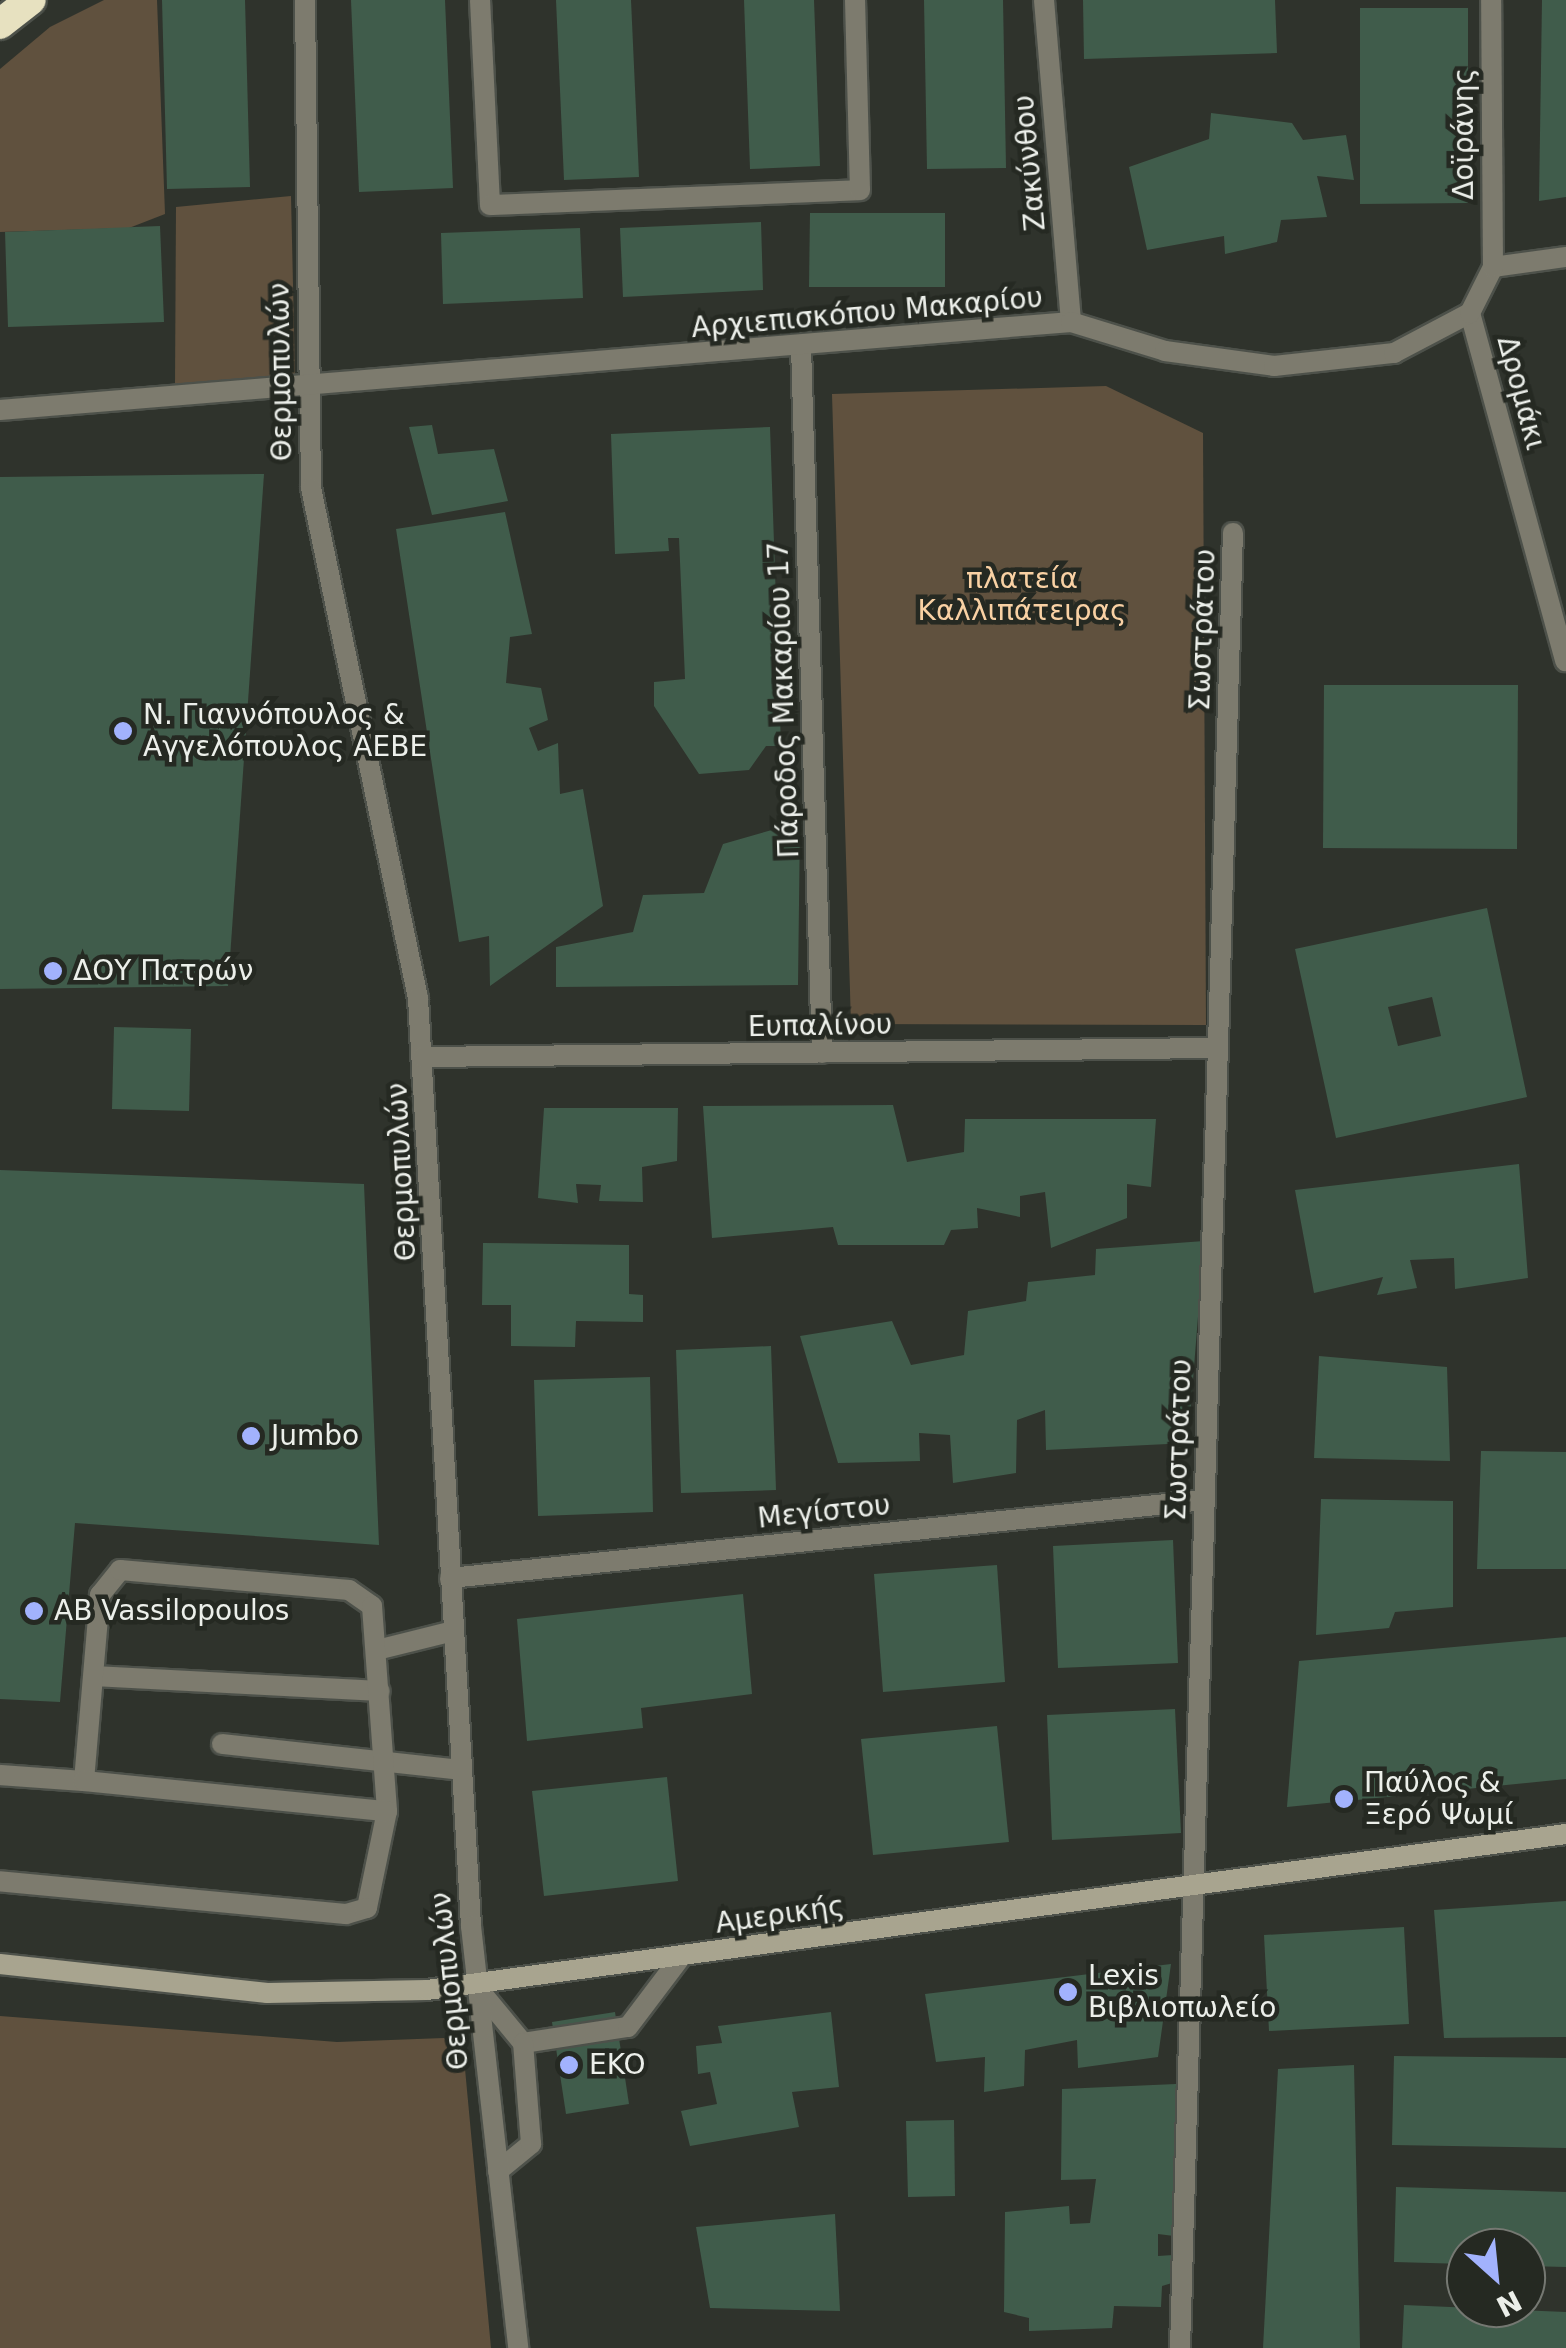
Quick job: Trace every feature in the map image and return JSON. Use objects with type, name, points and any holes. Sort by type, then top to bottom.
[{"type":"highway","points":[[0,24],[31,0]]},
{"type":"street","name":"Θερμοπυλών","points":[[305,0],[308,390],[320,548],[398,872],[422,1058],[460,1770],[476,1986],[518,2348]]},
{"type":"street","points":[[480,0],[490,205],[860,190],[855,0]]},
{"type":"street","name":"Ζακύνθου","points":[[1044,0],[1071,322]]},
{"type":"street","name":"Δοϊράνης","points":[[1491,0],[1493,267]]},
{"type":"street","points":[[1470,312],[1493,267],[1566,257]]},
{"type":"street","name":"Αρχιεπισκόπου Μακαρίου","points":[[0,410],[308,390],[1071,322],[1165,351],[1274,366],[1394,353],[1470,312]]},
{"type":"street","name":"Δρομάκι","points":[[1470,312],[1565,662]]},
{"type":"street","name":"Πάροδος Μακαρίου 17","points":[[801,346],[822,1053]]},
{"type":"street","name":"Σωστράτου","points":[[1180,2348],[1234,533]]},
{"type":"street","name":"Ευπαλίνου","points":[[422,1058],[1218,1048]]},
{"type":"street","name":"Μεγίστου","points":[[450,1578],[1205,1500]]},
{"type":"street","points":[[0,1881],[357,1913],[377,1890],[386,1811],[386,1755],[372,1606],[349,1590],[132,1569],[103,1584],[84,1782]]},
{"type":"street","points":[[377,1650],[453,1631]]},
{"type":"street","points":[[94,1676],[380,1691]]},
{"type":"street","points":[[222,1744],[386,1755],[460,1770]]},
{"type":"street","points":[[0,1775],[386,1811]]},
{"type":"street","name":"Αμερικής","points":[[0,1964],[267,1994],[476,1986],[1566,1834]]},
{"type":"street","points":[[524,2044],[628,2027],[681,1957]]},
{"type":"street","points":[[476,1986],[524,2044],[531,2144],[498,2171]]},
{"type":"green space","points":[[104,0],[157,0],[165,214],[129,228],[0,232],[0,69],[50,27]]},
{"type":"green space","points":[[291,196],[295,374],[175,385],[176,207]]},
{"type":"green space","name":"πλατεία Καλλιπάτειρας","points":[[1106,386],[1203,433],[1206,1025],[851,1024],[832,394]]},
{"type":"green space","points":[[0,2016],[337,2042],[444,2038],[464,2058],[491,2348],[0,2348]]},
{"type":"building","points":[[162,0],[245,0],[250,187],[167,189]]},
{"type":"building","points":[[351,0],[445,0],[453,188],[359,192]]},
{"type":"building","points":[[556,0],[631,0],[639,177],[564,180]]},
{"type":"building","points":[[744,0],[814,0],[820,166],[750,169]]},
{"type":"building","points":[[924,0],[1003,0],[1006,168],[927,169]]},
{"type":"building","points":[[1083,0],[1275,0],[1277,53],[1084,59]]},
{"type":"building","points":[[1542,0],[1566,0],[1566,197],[1539,201]]},
{"type":"building","points":[[1360,8],[1468,8],[1468,203],[1360,204]]},
{"type":"building","points":[[1211,113],[1292,123],[1303,140],[1346,135],[1354,180],[1317,176],[1327,217],[1281,220],[1277,242],[1225,254],[1224,236],[1147,250],[1129,167],[1209,139]]},
{"type":"building","points":[[810,213],[945,213],[945,287],[809,287]]},
{"type":"building","points":[[761,222],[763,290],[623,297],[620,228]]},
{"type":"building","points":[[160,226],[164,322],[8,327],[5,232]]},
{"type":"building","points":[[580,228],[583,298],[443,304],[441,233]]},
{"type":"building","points":[[432,425],[438,454],[494,449],[508,501],[432,515],[409,427]]},
{"type":"building","points":[[770,427],[781,746],[766,746],[749,770],[699,774],[654,706],[654,682],[685,679],[679,538],[668,538],[669,551],[615,554],[611,434]]},
{"type":"building","name":"Ν. Γιαννόπουλος & Αγγελόπουλος ΑΕΒΕ","points":[[264,474],[228,986],[0,989],[0,477]]},
{"type":"building","points":[[505,512],[532,634],[510,637],[506,683],[541,688],[548,720],[529,728],[538,751],[558,743],[560,794],[583,789],[603,906],[490,986],[489,936],[459,942],[396,529]]},
{"type":"building","points":[[1324,685],[1518,685],[1517,849],[1323,848]]},
{"type":"building","points":[[800,822],[798,985],[556,987],[556,947],[633,932],[643,895],[704,893],[723,844]]},
{"type":"building","points":[[1487,908],[1527,1097],[1336,1138],[1295,949]],"holes":[[[1432,997],[1441,1036],[1398,1046],[1388,1007]]]},
{"type":"building","points":[[114,1027],[191,1029],[189,1111],[112,1109]]},
{"type":"building","points":[[893,1105],[907,1162],[964,1152],[965,1119],[1156,1119],[1151,1187],[1127,1184],[1127,1218],[1051,1248],[1045,1192],[1020,1196],[1020,1217],[977,1208],[978,1228],[951,1230],[944,1245],[838,1245],[833,1227],[712,1238],[703,1106]]},
{"type":"building","points":[[544,1108],[678,1108],[677,1161],[642,1167],[643,1202],[599,1201],[601,1185],[576,1184],[578,1203],[538,1198]]},
{"type":"building","points":[[1519,1164],[1528,1278],[1455,1289],[1454,1258],[1410,1260],[1417,1288],[1377,1295],[1383,1277],[1314,1293],[1295,1190]]},
{"type":"building","points":[[0,1170],[364,1184],[379,1545],[75,1523],[60,1702],[0,1699]]},
{"type":"building","points":[[1204,1241],[1188,1443],[1046,1450],[1045,1410],[1017,1420],[1016,1473],[953,1483],[950,1435],[919,1433],[920,1461],[838,1463],[800,1336],[892,1321],[911,1365],[964,1355],[968,1311],[1026,1301],[1028,1282],[1095,1275],[1096,1249]]},
{"type":"building","points":[[483,1243],[629,1245],[629,1294],[643,1295],[643,1322],[576,1321],[575,1347],[511,1346],[511,1305],[482,1305]]},
{"type":"building","points":[[771,1346],[776,1490],[681,1493],[676,1350]]},
{"type":"building","points":[[1319,1356],[1447,1367],[1450,1461],[1314,1458]]},
{"type":"building","points":[[650,1377],[653,1512],[538,1516],[534,1380]]},
{"type":"building","points":[[1481,1451],[1566,1452],[1566,1569],[1477,1569]]},
{"type":"building","points":[[1321,1499],[1453,1501],[1453,1607],[1395,1612],[1389,1628],[1316,1635]]},
{"type":"building","points":[[1173,1540],[1178,1663],[1058,1668],[1053,1546]]},
{"type":"building","points":[[997,1565],[1005,1682],[883,1692],[874,1574]]},
{"type":"building","points":[[743,1594],[752,1694],[641,1708],[643,1728],[527,1741],[517,1619]]},
{"type":"building","points":[[1566,1637],[1566,1779],[1287,1807],[1299,1661]]},
{"type":"building","points":[[1175,1709],[1181,1833],[1052,1840],[1047,1715]]},
{"type":"building","points":[[997,1726],[1009,1842],[873,1855],[861,1739]]},
{"type":"building","points":[[667,1777],[678,1881],[544,1896],[532,1791]]},
{"type":"building","points":[[1566,1901],[1566,2037],[1444,2038],[1434,1910]]},
{"type":"building","points":[[1404,1927],[1409,2024],[1269,2031],[1264,1935]]},
{"type":"building","points":[[1171,1964],[1158,2057],[1078,2068],[1077,2040],[1025,2050],[1024,2086],[984,2092],[985,2057],[936,2062],[925,1994]]},
{"type":"building","points":[[615,2012],[629,2104],[566,2114],[552,2022]]},
{"type":"building","points":[[831,2012],[839,2087],[792,2092],[799,2127],[690,2146],[681,2111],[717,2104],[710,2072],[698,2074],[696,2046],[722,2043],[718,2026]]},
{"type":"building","points":[[1394,2056],[1566,2058],[1566,2148],[1392,2145]]},
{"type":"building","points":[[1354,2065],[1360,2348],[1263,2348],[1278,2069]]},
{"type":"building","points":[[1176,2084],[1174,2236],[1158,2234],[1158,2256],[1173,2255],[1172,2283],[1162,2286],[1161,2307],[1114,2306],[1112,2328],[1029,2331],[1029,2318],[1004,2312],[1005,2212],[1069,2206],[1070,2224],[1090,2223],[1096,2179],[1061,2180],[1062,2089]]},
{"type":"building","points":[[954,2120],[955,2196],[908,2197],[906,2121]]},
{"type":"building","points":[[1396,2187],[1566,2192],[1566,2267],[1546,2266],[1546,2228],[1446,2228],[1446,2263],[1394,2262]]},
{"type":"building","points":[[835,2214],[840,2311],[710,2308],[696,2227]]},
{"type":"building","points":[[1404,2305],[1446,2307],[1446,2328],[1546,2328],[1546,2311],[1566,2312],[1566,2348],[1402,2348]]},
{"type":"place","name":"Ν. Γιαννόπουλος & Αγγελόπουλος ΑΕΒΕ","points":[[123,731]]},
{"type":"place","name":"ΔΟΥ Πατρών","points":[[53,971]]},
{"type":"place","name":"Jumbo","points":[[251,1436]]},
{"type":"place","name":"AB Vassilopoulos","points":[[34,1611]]},
{"type":"place","name":"Παύλος & Ξερό Ψωμί","points":[[1344,1799]]},
{"type":"place","name":"Lexis Βιβλιοπωλείο","points":[[1068,1992]]},
{"type":"place","name":"EKO","points":[[569,2065]]}]
